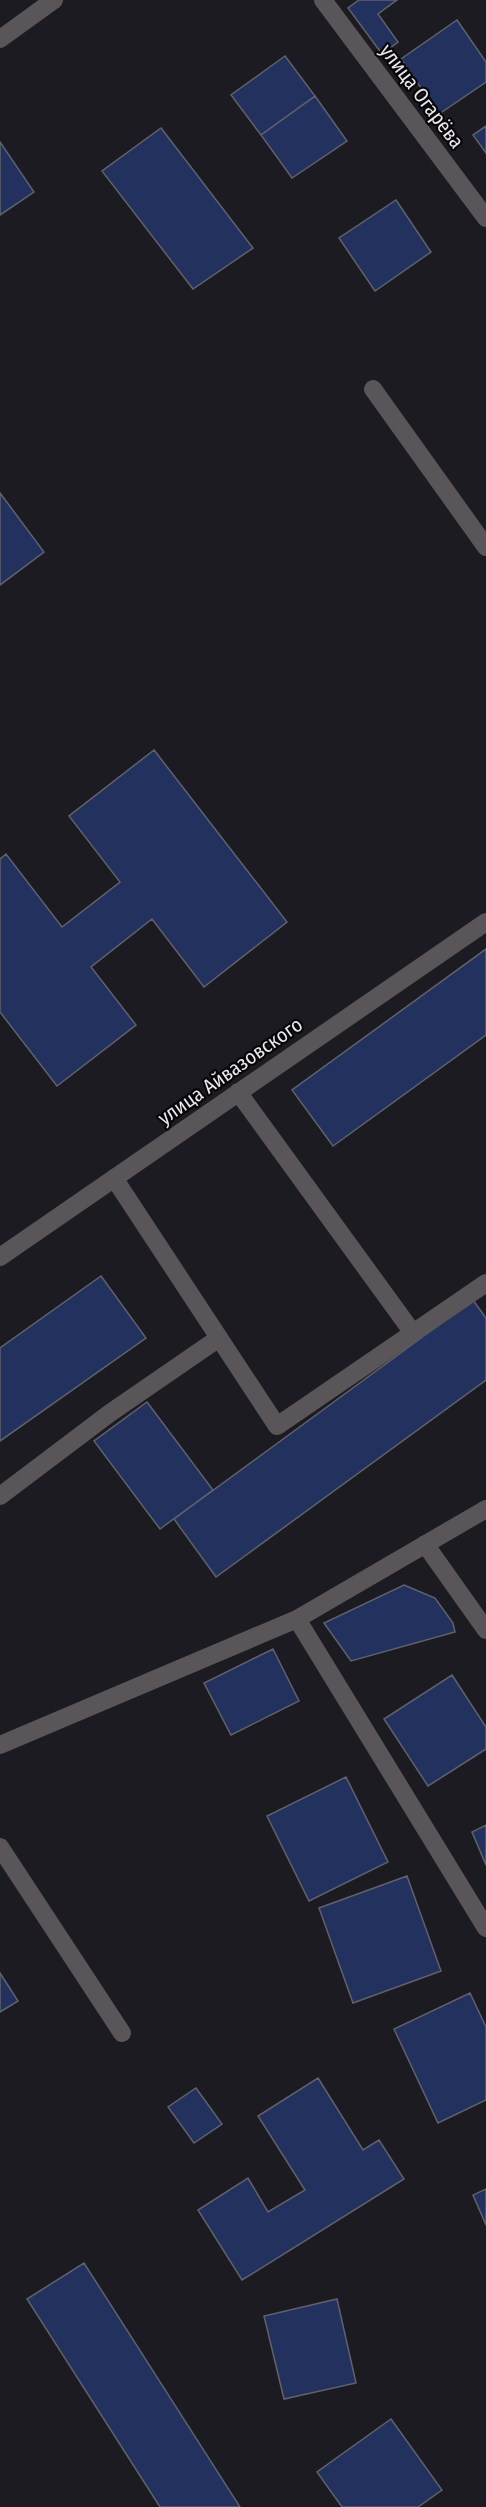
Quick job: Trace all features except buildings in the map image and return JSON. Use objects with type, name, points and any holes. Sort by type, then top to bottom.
[{"type":"street","points":[[0,39],[54,0]]},
{"type":"street","name":"улица Огарёва","points":[[323,0],[486,218]]},
{"type":"street","points":[[373,388],[486,547]]},
{"type":"street","name":"улица Айвазовского","points":[[0,1257],[486,922]]},
{"type":"street","points":[[238,1092],[413,1333]]},
{"type":"street","points":[[114,1178],[277,1426],[486,1283]]},
{"type":"street","points":[[0,1496],[110,1413],[219,1338]]},
{"type":"street","points":[[0,1745],[297,1619],[486,1509]]},
{"type":"street","points":[[425,1544],[486,1630]]},
{"type":"street","points":[[297,1619],[486,1928]]},
{"type":"street","points":[[0,1847],[122,2033]]}]
